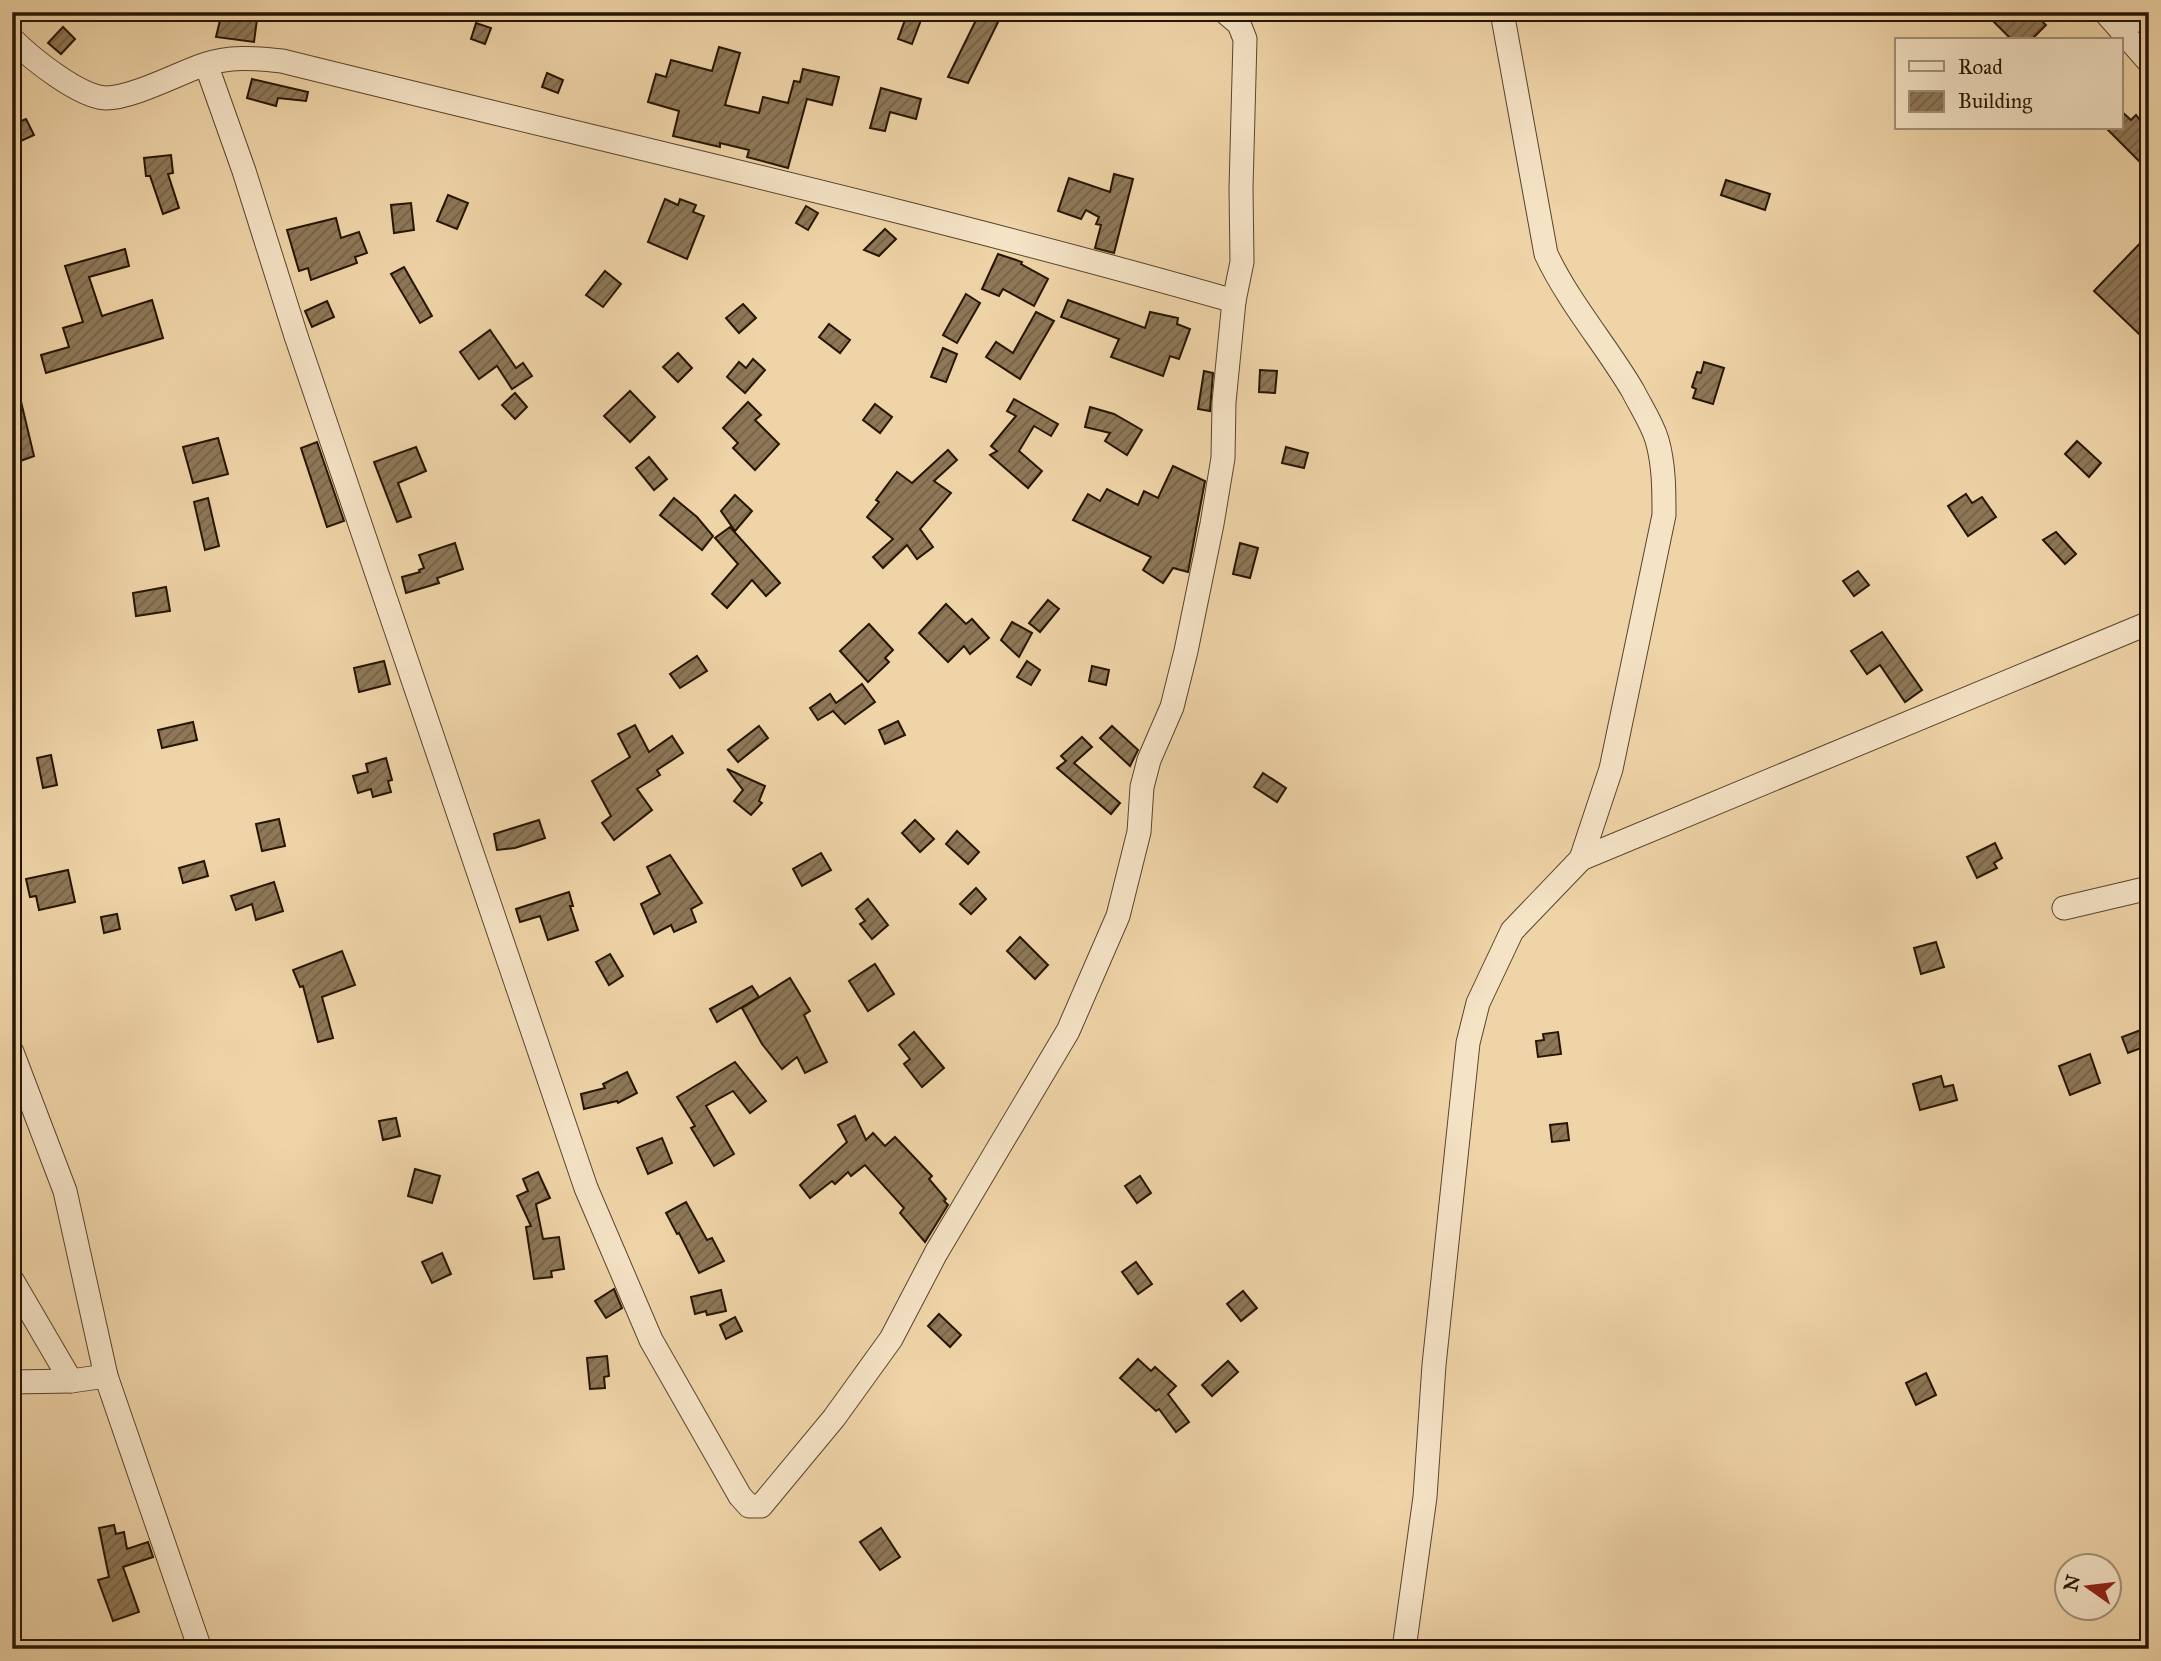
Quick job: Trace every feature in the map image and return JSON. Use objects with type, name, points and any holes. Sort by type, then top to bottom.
[{"type":"street","points":[[206,64],[586,1188],[651,1340],[740,1496],[749,1506],[755,1508],[767,1500],[834,1418],[891,1339],[936,1253],[1068,1031],[1118,916],[1139,832],[1142,787],[1149,760],[1172,707],[1186,651],[1223,458],[1224,402],[1234,301],[1242,262],[1241,160],[1245,39],[1239,24],[1225,12]]},
{"type":"street","points":[[1502,12],[1546,254],[1554,272],[1615,362],[1643,410],[1657,439],[1665,483],[1664,515],[1611,769],[1581,859]]},
{"type":"street","points":[[2105,12],[2149,62]]},
{"type":"street","points":[[2123,32],[2140,12]]},
{"type":"street","points":[[12,39],[48,70],[90,94],[106,98],[131,93],[206,64],[243,57],[282,61],[863,201],[1234,301]]},
{"type":"street","points":[[1404,1649],[1425,1497],[1434,1365],[1468,1044],[1478,1003],[1512,931],[1581,859],[2149,623]]},
{"type":"street","points":[[2063,908],[2149,888]]},
{"type":"street","points":[[12,1052],[65,1191],[106,1377],[200,1649]]},
{"type":"street","points":[[12,1280],[71,1381]]},
{"type":"street","points":[[12,1382],[71,1381],[106,1377]]},
{"type":"building","points":[[222,12],[258,12],[254,42],[216,37]]},
{"type":"building","points":[[908,12],[924,12],[912,44],[898,39]]},
{"type":"building","points":[[980,12],[1003,12],[968,83],[948,77]]},
{"type":"building","points":[[1998,12],[2032,12],[2046,25],[2033,38],[2010,38],[1991,19]]},
{"type":"building","points":[[476,23],[491,28],[485,44],[471,39]]},
{"type":"building","points":[[63,27],[75,39],[61,54],[48,43]]},
{"type":"building","points":[[719,47],[740,53],[725,105],[759,113],[763,97],[788,103],[794,81],[800,82],[803,69],[839,77],[832,105],[807,99],[788,168],[747,157],[749,150],[720,143],[720,147],[673,136],[679,111],[648,102],[656,74],[666,77],[671,60],[712,71]]},
{"type":"building","points":[[547,73],[563,80],[558,93],[542,87]]},
{"type":"building","points":[[252,79],[308,92],[306,101],[278,98],[276,106],[247,98]]},
{"type":"building","points":[[881,88],[921,99],[916,119],[890,112],[885,131],[870,128]]},
{"type":"building","points":[[2149,111],[2149,171],[2108,130],[2122,130],[2122,112],[2131,120],[2136,115],[2140,120]]},
{"type":"building","points":[[26,119],[34,135],[12,145],[12,125]]},
{"type":"building","points":[[171,155],[173,173],[168,174],[179,208],[163,214],[150,176],[146,176],[144,158]]},
{"type":"building","points":[[1114,174],[1133,179],[1114,253],[1095,248],[1101,225],[1096,224],[1099,217],[1086,210],[1081,219],[1058,211],[1069,178],[1110,192]]},
{"type":"building","points":[[1726,180],[1770,194],[1765,210],[1721,195]]},
{"type":"building","points":[[448,195],[468,203],[457,229],[437,221]]},
{"type":"building","points":[[665,199],[678,205],[680,199],[696,205],[693,212],[704,216],[687,259],[648,242]]},
{"type":"building","points":[[411,203],[414,230],[394,233],[391,205]]},
{"type":"building","points":[[806,206],[818,213],[808,230],[796,223]]},
{"type":"building","points":[[336,218],[341,238],[359,232],[367,253],[355,257],[357,263],[311,280],[308,268],[299,271],[287,230]]},
{"type":"building","points":[[885,229],[896,239],[879,256],[864,250]]},
{"type":"building","points":[[2149,234],[2149,325],[2139,334],[2094,291]]},
{"type":"building","points":[[125,249],[129,266],[89,277],[102,316],[152,300],[163,338],[46,373],[41,355],[69,347],[63,328],[83,322],[65,266]]},
{"type":"building","points":[[998,254],[1022,262],[1021,264],[1048,279],[1034,306],[1003,289],[999,296],[982,289]]},
{"type":"building","points":[[404,267],[432,316],[420,323],[391,274]]},
{"type":"building","points":[[605,271],[621,284],[603,307],[586,295]]},
{"type":"building","points":[[966,294],[980,303],[957,343],[943,335]]},
{"type":"building","points":[[1068,300],[1145,328],[1150,312],[1178,318],[1177,324],[1190,329],[1179,359],[1170,356],[1163,376],[1111,357],[1119,339],[1061,317]]},
{"type":"building","points":[[327,301],[334,317],[312,327],[305,311]]},
{"type":"building","points":[[743,304],[756,318],[739,333],[726,318]]},
{"type":"building","points":[[1036,312],[1054,321],[1020,379],[986,357],[996,342],[1013,353]]},
{"type":"building","points":[[829,324],[850,340],[840,353],[819,337]]},
{"type":"building","points":[[490,330],[516,368],[523,363],[532,376],[512,389],[497,366],[479,379],[460,352]]},
{"type":"building","points":[[943,348],[957,354],[946,382],[931,377]]},
{"type":"building","points":[[678,353],[692,368],[678,382],[663,367]]},
{"type":"building","points":[[753,359],[765,370],[745,393],[727,377],[739,362],[746,368]]},
{"type":"building","points":[[1704,362],[1724,368],[1713,404],[1693,398],[1696,389],[1692,387]]},
{"type":"building","points":[[1260,370],[1277,371],[1275,393],[1259,392]]},
{"type":"building","points":[[1204,371],[1213,373],[1210,411],[1198,409]]},
{"type":"building","points":[[18,389],[34,456],[12,464],[12,390]]},
{"type":"building","points":[[630,391],[655,417],[630,442],[604,416]]},
{"type":"building","points":[[515,393],[527,407],[515,419],[502,405]]},
{"type":"building","points":[[1014,399],[1058,424],[1051,436],[1034,426],[1019,451],[1042,471],[1028,488],[990,455],[997,451],[991,446],[1016,416],[1007,411]]},
{"type":"building","points":[[748,402],[761,415],[755,420],[779,444],[755,470],[733,448],[738,443],[723,428]]},
{"type":"building","points":[[875,404],[892,417],[880,433],[863,420]]},
{"type":"building","points":[[1090,407],[1114,414],[1142,430],[1127,455],[1105,441],[1110,433],[1085,427]]},
{"type":"building","points":[[218,438],[228,474],[193,483],[183,447]]},
{"type":"building","points":[[2077,441],[2101,463],[2089,477],[2065,454]]},
{"type":"building","points":[[317,442],[344,521],[327,527],[301,448]]},
{"type":"building","points":[[416,447],[426,471],[398,483],[411,517],[397,522],[374,462]]},
{"type":"building","points":[[1286,447],[1308,453],[1304,468],[1282,463]]},
{"type":"building","points":[[948,450],[957,460],[934,481],[951,493],[920,529],[933,547],[917,559],[907,545],[883,568],[873,557],[893,539],[867,517],[879,502],[876,500],[897,472],[912,483]]},
{"type":"building","points":[[649,457],[667,479],[654,490],[636,468]]},
{"type":"building","points":[[1173,466],[1205,481],[1188,572],[1173,568],[1163,583],[1143,570],[1151,557],[1073,520],[1088,494],[1100,501],[1107,489],[1138,505],[1144,491],[1158,498]]},
{"type":"building","points":[[1966,494],[1972,503],[1982,497],[1996,517],[1968,536],[1948,506]]},
{"type":"building","points":[[735,495],[752,511],[735,531],[721,511]]},
{"type":"building","points":[[208,498],[219,546],[205,550],[194,502]]},
{"type":"building","points":[[674,498],[697,517],[713,536],[702,550],[660,515]]},
{"type":"building","points":[[730,527],[780,583],[766,596],[752,580],[727,608],[712,594],[738,564],[715,538]]},
{"type":"building","points":[[2056,532],[2076,554],[2065,564],[2043,540]]},
{"type":"building","points":[[455,543],[463,569],[437,578],[439,583],[406,593],[402,577],[420,572],[419,570],[424,568],[419,555]]},
{"type":"building","points":[[1240,543],[1258,548],[1250,578],[1233,574]]},
{"type":"building","points":[[1858,571],[1869,585],[1854,596],[1843,581]]},
{"type":"building","points":[[166,587],[170,611],[136,616],[133,593]]},
{"type":"building","points":[[1048,600],[1059,609],[1040,632],[1029,623]]},
{"type":"building","points":[[946,604],[966,624],[972,619],[989,638],[970,654],[964,646],[948,662],[919,633]]},
{"type":"building","points":[[1012,622],[1032,633],[1019,657],[1001,640]]},
{"type":"building","points":[[869,624],[893,650],[885,658],[889,662],[868,682],[840,651]]},
{"type":"building","points":[[1882,632],[1922,690],[1905,702],[1880,665],[1867,674],[1851,651]]},
{"type":"building","points":[[697,656],[707,671],[680,688],[670,674]]},
{"type":"building","points":[[384,661],[390,684],[359,692],[354,668]]},
{"type":"building","points":[[1027,661],[1040,670],[1031,685],[1017,677]]},
{"type":"building","points":[[1092,666],[1109,670],[1106,685],[1089,681]]},
{"type":"building","points":[[862,684],[875,702],[845,724],[833,711],[818,720],[810,708],[830,694],[836,703]]},
{"type":"building","points":[[898,721],[905,735],[885,744],[879,730]]},
{"type":"building","points":[[193,722],[197,740],[162,748],[158,730]]},
{"type":"building","points":[[635,725],[649,752],[672,736],[683,753],[657,770],[660,775],[637,789],[652,810],[614,840],[602,823],[611,816],[592,781],[630,757],[618,734]]},
{"type":"building","points":[[759,726],[768,738],[738,762],[728,750]]},
{"type":"building","points":[[1112,726],[1138,750],[1130,766],[1100,738]]},
{"type":"building","points":[[1082,737],[1092,747],[1074,763],[1120,803],[1111,814],[1057,768],[1066,761],[1061,756]]},
{"type":"building","points":[[51,755],[57,785],[43,788],[37,758]]},
{"type":"building","points":[[386,758],[392,780],[388,781],[391,792],[373,797],[371,789],[358,793],[353,776],[368,772],[366,764]]},
{"type":"building","points":[[727,769],[765,786],[759,801],[762,803],[751,815],[734,801],[743,790]]},
{"type":"building","points":[[1263,773],[1286,788],[1277,802],[1254,787]]},
{"type":"building","points":[[279,819],[285,846],[262,851],[256,824]]},
{"type":"building","points":[[539,820],[545,838],[515,848],[497,850],[494,834]]},
{"type":"building","points":[[915,820],[934,839],[920,852],[902,833]]},
{"type":"building","points":[[957,831],[979,852],[968,864],[946,844]]},
{"type":"building","points":[[1995,843],[2002,858],[1994,863],[1997,868],[1977,878],[1967,857]]},
{"type":"building","points":[[821,853],[831,870],[802,886],[793,869]]},
{"type":"building","points":[[670,855],[702,903],[691,909],[696,922],[674,932],[671,925],[654,934],[641,904],[660,894],[647,867]]},
{"type":"building","points":[[204,861],[208,876],[183,883],[179,868]]},
{"type":"building","points":[[68,870],[75,902],[39,910],[36,896],[30,897],[26,879]]},
{"type":"building","points":[[274,882],[283,911],[256,920],[252,904],[236,910],[231,896]]},
{"type":"building","points":[[976,888],[986,899],[971,914],[960,904]]},
{"type":"building","points":[[569,892],[573,906],[570,906],[578,930],[548,940],[540,916],[520,922],[516,909]]},
{"type":"building","points":[[868,899],[888,925],[872,939],[860,924],[865,921],[856,909]]},
{"type":"building","points":[[117,914],[120,929],[104,933],[101,917]]},
{"type":"building","points":[[1020,937],[1048,965],[1035,979],[1007,951]]},
{"type":"building","points":[[1936,942],[1944,967],[1921,974],[1914,948]]},
{"type":"building","points":[[342,951],[355,985],[322,997],[333,1038],[318,1042],[303,986],[300,987],[293,970]]},
{"type":"building","points":[[610,954],[623,976],[609,985],[596,962]]},
{"type":"building","points":[[875,964],[894,994],[868,1011],[849,981]]},
{"type":"building","points":[[790,978],[810,1011],[804,1015],[827,1062],[805,1073],[797,1057],[782,1069],[762,1044],[742,1008]]},
{"type":"building","points":[[752,986],[759,997],[717,1022],[710,1009]]},
{"type":"building","points":[[2149,1027],[2149,1045],[2128,1053],[2122,1037]]},
{"type":"building","points":[[914,1032],[944,1068],[922,1087],[904,1064],[910,1059],[899,1045]]},
{"type":"building","points":[[1558,1032],[1561,1054],[1538,1057],[1536,1041],[1544,1040],[1543,1034]]},
{"type":"building","points":[[2090,1054],[2100,1083],[2070,1095],[2059,1066]]},
{"type":"building","points":[[735,1062],[766,1101],[750,1113],[733,1091],[706,1106],[734,1154],[714,1166],[691,1128],[695,1126],[677,1097]]},
{"type":"building","points":[[627,1072],[637,1093],[618,1103],[617,1101],[584,1109],[581,1094],[605,1088],[603,1084]]},
{"type":"building","points":[[1941,1076],[1944,1087],[1953,1085],[1957,1100],[1920,1110],[1913,1084]]},
{"type":"building","points":[[855,1116],[866,1140],[873,1133],[885,1146],[895,1137],[932,1176],[929,1179],[946,1199],[944,1201],[948,1205],[925,1242],[900,1213],[904,1208],[865,1165],[851,1176],[848,1172],[835,1184],[832,1181],[810,1198],[800,1185],[847,1142],[838,1125]]},
{"type":"building","points":[[396,1118],[400,1136],[383,1140],[379,1121]]},
{"type":"building","points":[[1567,1123],[1569,1140],[1552,1142],[1550,1125]]},
{"type":"building","points":[[662,1138],[672,1163],[648,1174],[637,1148]]},
{"type":"building","points":[[415,1169],[440,1176],[432,1203],[408,1196]]},
{"type":"building","points":[[538,1172],[550,1198],[536,1204],[543,1239],[559,1237],[564,1269],[551,1271],[552,1277],[534,1279],[526,1227],[531,1226],[517,1196],[528,1191],[523,1179]]},
{"type":"building","points":[[1140,1176],[1151,1193],[1137,1203],[1125,1186]]},
{"type":"building","points":[[686,1202],[707,1240],[712,1238],[724,1261],[699,1273],[666,1213]]},
{"type":"building","points":[[442,1253],[451,1274],[432,1283],[422,1262]]},
{"type":"building","points":[[1136,1262],[1152,1284],[1138,1294],[1122,1272]]},
{"type":"building","points":[[614,1289],[622,1308],[606,1318],[595,1301]]},
{"type":"building","points":[[721,1290],[726,1311],[707,1315],[706,1311],[695,1314],[691,1297]]},
{"type":"building","points":[[1243,1291],[1257,1308],[1241,1321],[1227,1304]]},
{"type":"building","points":[[939,1314],[961,1335],[950,1347],[928,1326]]},
{"type":"building","points":[[735,1317],[742,1331],[726,1339],[720,1325]]},
{"type":"building","points":[[607,1356],[609,1376],[604,1377],[605,1388],[590,1389],[587,1358]]},
{"type":"building","points":[[1138,1359],[1151,1371],[1155,1367],[1176,1386],[1168,1394],[1189,1422],[1176,1432],[1159,1409],[1156,1411],[1120,1378]]},
{"type":"building","points":[[1228,1361],[1238,1372],[1212,1396],[1202,1385]]},
{"type":"building","points":[[1926,1373],[1936,1395],[1916,1405],[1906,1383]]},
{"type":"building","points":[[114,1525],[116,1534],[124,1532],[127,1549],[148,1542],[153,1557],[123,1567],[139,1612],[113,1621],[98,1580],[109,1577],[99,1528]]},
{"type":"building","points":[[881,1528],[900,1557],[880,1570],[860,1542]]}]
